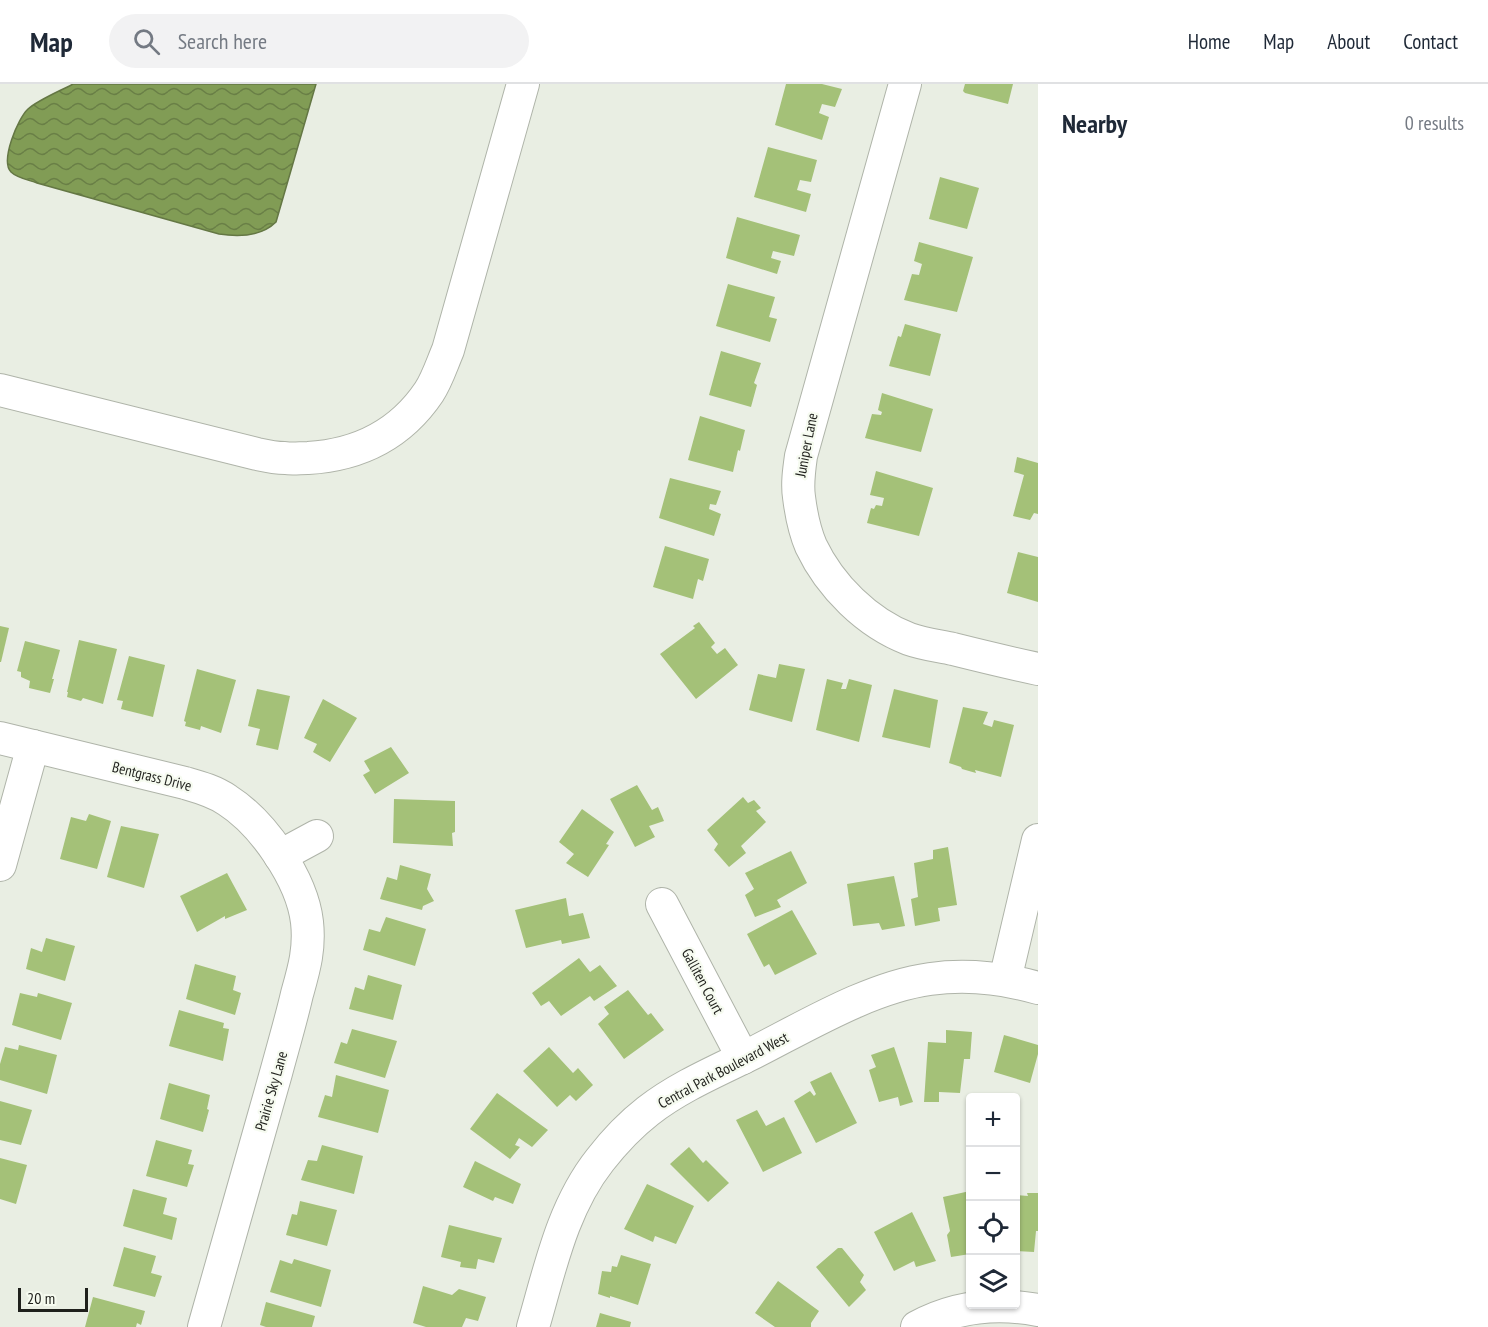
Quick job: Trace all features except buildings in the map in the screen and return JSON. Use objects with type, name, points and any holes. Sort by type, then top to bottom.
[{"type":"street","points":[[0,390],[257,454],[286,459],[320,457],[368,446],[391,432],[414,411],[430,391],[439,372],[448,350],[522,84]]},
{"type":"street","name":"Juniper Lane","points":[[905,84],[802,447],[798,476],[798,497],[802,515],[810,544],[824,569],[840,590],[884,626],[909,639],[1038,669]]},
{"type":"street","name":"Bentgrass Drive","points":[[0,738],[205,789],[225,798],[241,810],[260,828],[280,856]]},
{"type":"street","points":[[0,865],[33,746]]},
{"type":"street","points":[[280,856],[317,836]]},
{"type":"street","points":[[1005,980],[1038,840]]},
{"type":"street","name":"Prairie Sky Lane","points":[[204,1327],[290,1024],[308,945],[307,920],[299,892],[280,856]]},
{"type":"street","name":"Galliten Court","points":[[662,904],[743,1058]]},
{"type":"street","name":"Central Park Boulevard West","points":[[533,1327],[561,1232],[582,1186],[599,1161],[629,1128],[671,1096],[845,1007],[893,988],[930,979],[987,977],[1038,988]]},
{"type":"street","points":[[916,1327],[954,1311],[978,1307],[1003,1306],[1038,1310]]},
{"type":"water","points":[[73,84],[316,84],[276,222],[264,231],[249,235],[219,234],[37,183],[11,172],[8,167],[9,150],[15,130],[24,114],[37,102]]}]
